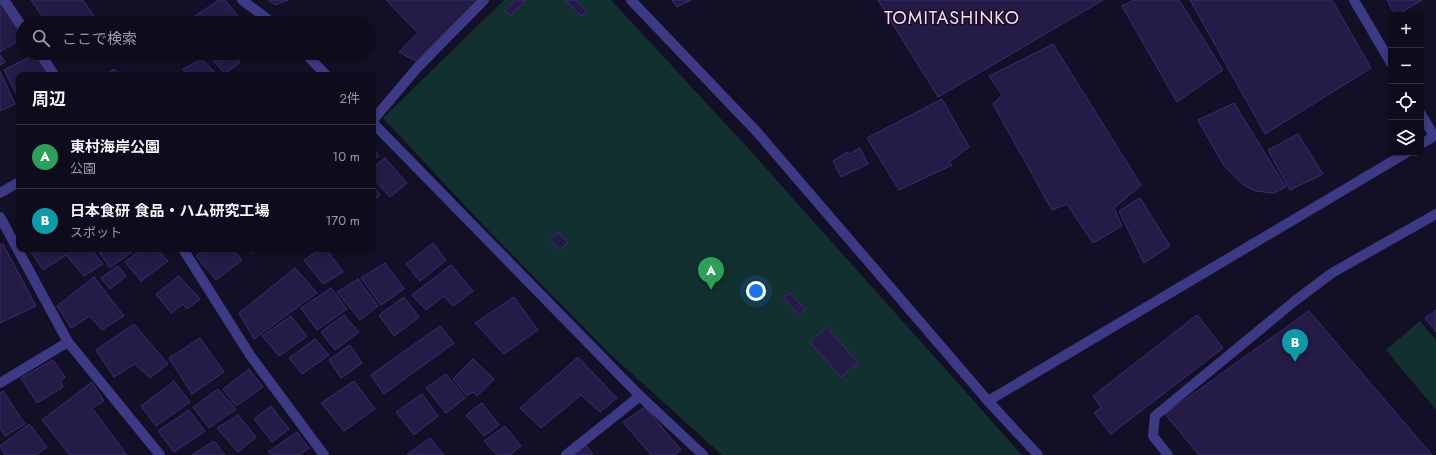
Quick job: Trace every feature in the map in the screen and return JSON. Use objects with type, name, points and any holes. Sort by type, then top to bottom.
[{"type":"street","points":[[4,0],[16,18]]},
{"type":"street","points":[[242,0],[264,16]]},
{"type":"street","points":[[376,117],[417,68],[484,0]]},
{"type":"street","points":[[631,0],[757,132],[988,401],[1038,455]]},
{"type":"street","points":[[1354,0],[1388,58]]},
{"type":"street","points":[[44,60],[52,72]]},
{"type":"street","points":[[312,60],[323,72]]},
{"type":"street","points":[[1424,119],[1435,136],[1424,142]]},
{"type":"street","points":[[376,124],[640,396],[703,455]]},
{"type":"street","points":[[988,401],[1401,156]]},
{"type":"street","points":[[0,194],[16,184]]},
{"type":"street","points":[[1168,455],[1153,436],[1155,416],[1296,300],[1332,273],[1436,214]]},
{"type":"street","points":[[0,217],[16,246]]},
{"type":"street","points":[[19,252],[68,342],[160,455]]},
{"type":"street","points":[[187,252],[250,355],[324,455]]},
{"type":"street","points":[[0,383],[68,342]]},
{"type":"street","points":[[566,455],[640,396]]},
{"type":"green space","points":[[504,0],[611,0],[747,147],[1022,455],[722,455],[611,355],[483,225],[383,118]]},
{"type":"green space","points":[[1420,321],[1436,340],[1436,410],[1386,350]]},
{"type":"building","points":[[31,0],[83,0],[94,16],[42,16]]},
{"type":"building","points":[[219,0],[225,0],[238,16],[195,16]]},
{"type":"building","points":[[268,0],[288,0],[275,5]]},
{"type":"building","points":[[386,0],[485,0],[425,66],[399,52],[418,33]]},
{"type":"building","points":[[515,0],[526,0],[511,15],[505,11]]},
{"type":"building","points":[[565,0],[576,0],[587,12],[581,16]]},
{"type":"building","points":[[672,0],[691,0],[677,7]]},
{"type":"building","points":[[878,0],[1103,0],[938,97]]},
{"type":"building","points":[[1134,0],[1179,0],[1223,70],[1177,102],[1122,6]]},
{"type":"building","points":[[1190,0],[1332,0],[1371,68],[1265,134]]},
{"type":"building","points":[[1387,0],[1422,0],[1402,12],[1393,12]]},
{"type":"building","points":[[0,2],[16,27],[16,42],[0,52]]},
{"type":"building","points":[[1053,44],[1141,185],[1114,208],[1122,226],[1093,243],[1067,204],[1052,210],[993,104],[1002,95],[989,76]]},
{"type":"building","points":[[0,55],[5,62],[0,65]]},
{"type":"building","points":[[24,60],[42,60],[48,72],[16,72],[16,93],[4,70]]},
{"type":"building","points":[[203,60],[214,72],[185,72],[183,69]]},
{"type":"building","points":[[213,60],[238,60],[240,62],[228,72],[223,72]]},
{"type":"building","points":[[114,69],[116,72],[110,72]]},
{"type":"building","points":[[0,71],[15,104],[0,111]]},
{"type":"building","points":[[942,99],[969,147],[949,162],[952,165],[899,190],[867,138]]},
{"type":"building","points":[[1234,103],[1286,187],[1273,193],[1255,191],[1244,185],[1224,166],[1198,120]]},
{"type":"building","points":[[1298,134],[1323,174],[1290,190],[1268,150]]},
{"type":"building","points":[[860,148],[868,164],[841,177],[833,161],[847,152],[849,154]]},
{"type":"building","points":[[385,158],[407,183],[390,197],[376,182],[376,165]]},
{"type":"building","points":[[376,190],[380,195],[376,199]]},
{"type":"building","points":[[1140,198],[1170,246],[1144,263],[1119,211]]},
{"type":"building","points":[[558,232],[568,243],[559,250],[550,239]]},
{"type":"building","points":[[433,243],[446,260],[420,281],[406,264]]},
{"type":"building","points":[[3,244],[36,306],[0,323],[0,245]]},
{"type":"building","points":[[31,252],[93,252],[103,264],[84,276],[66,255],[43,270]]},
{"type":"building","points":[[99,252],[132,252],[110,268]]},
{"type":"building","points":[[138,252],[160,252],[168,261],[141,281],[125,262]]},
{"type":"building","points":[[201,252],[235,252],[242,260],[216,280],[196,256]]},
{"type":"building","points":[[316,252],[328,252],[343,272],[323,284],[304,260]]},
{"type":"building","points":[[385,263],[404,289],[381,305],[361,278]]},
{"type":"building","points":[[451,265],[473,291],[453,306],[444,296],[426,310],[412,295]]},
{"type":"building","points":[[118,266],[126,276],[110,289],[101,278]]},
{"type":"building","points":[[295,268],[317,293],[254,339],[239,313]]},
{"type":"building","points":[[179,276],[200,299],[187,309],[183,304],[171,313],[156,294]]},
{"type":"building","points":[[94,277],[124,316],[102,330],[90,316],[71,328],[57,306]]},
{"type":"building","points":[[358,279],[378,306],[360,320],[337,292]]},
{"type":"building","points":[[331,288],[347,309],[317,330],[301,308]]},
{"type":"building","points":[[790,293],[805,309],[799,315],[783,298]]},
{"type":"building","points":[[404,297],[419,317],[394,336],[379,315]]},
{"type":"building","points":[[514,297],[538,330],[504,354],[475,323]]},
{"type":"building","points":[[1436,310],[1436,332],[1425,318]]},
{"type":"building","points":[[1309,311],[1432,455],[1199,455],[1165,414]]},
{"type":"building","points":[[344,315],[359,332],[335,350],[321,332]]},
{"type":"building","points":[[1197,315],[1223,348],[1111,434],[1094,413],[1101,407],[1093,396]]},
{"type":"building","points":[[291,316],[307,336],[279,356],[262,336]]},
{"type":"building","points":[[134,324],[168,364],[150,378],[135,364],[114,377],[96,350]]},
{"type":"building","points":[[440,326],[454,343],[384,394],[371,375]]},
{"type":"building","points":[[827,327],[858,363],[841,377],[810,342]]},
{"type":"building","points":[[200,338],[224,372],[192,394],[169,358]]},
{"type":"building","points":[[315,339],[329,355],[302,374],[289,358]]},
{"type":"building","points":[[350,345],[362,363],[341,378],[329,360]]},
{"type":"building","points":[[578,357],[617,398],[600,412],[581,395],[541,428],[520,408]]},
{"type":"building","points":[[473,359],[494,379],[477,396],[473,392],[467,396],[453,379]]},
{"type":"building","points":[[53,360],[65,377],[61,381],[63,387],[37,403],[21,378]]},
{"type":"building","points":[[249,369],[263,387],[236,406],[223,389]]},
{"type":"building","points":[[446,374],[465,398],[446,413],[426,388]]},
{"type":"building","points":[[174,381],[190,402],[156,426],[141,406]]},
{"type":"building","points":[[354,381],[375,409],[344,431],[321,403]]},
{"type":"building","points":[[92,382],[104,401],[92,408],[127,455],[70,455],[42,420]]},
{"type":"building","points":[[218,389],[236,409],[209,428],[193,407]]},
{"type":"building","points":[[3,391],[25,424],[5,436],[0,428],[0,393]]},
{"type":"building","points":[[422,394],[438,416],[414,435],[396,412]]},
{"type":"building","points":[[482,403],[499,425],[484,436],[466,415]]},
{"type":"building","points":[[271,406],[289,429],[272,442],[254,419]]},
{"type":"building","points":[[645,407],[681,450],[675,455],[651,455],[623,422]]},
{"type":"building","points":[[189,410],[205,431],[174,452],[158,431]]},
{"type":"building","points":[[238,415],[256,437],[238,452],[217,428]]},
{"type":"building","points":[[29,424],[47,447],[36,455],[5,455],[0,446]]},
{"type":"building","points":[[505,426],[521,446],[510,455],[497,455],[484,441]]},
{"type":"building","points":[[297,432],[309,448],[300,455],[271,455],[268,452]]},
{"type":"building","points":[[430,438],[444,455],[407,455]]},
{"type":"building","points":[[214,441],[225,455],[192,455]]},
{"type":"building","points":[[586,445],[593,455],[574,455]]},
{"type":"place","name":"東村海岸公園","points":[[711,290]]},
{"type":"place","name":"日本食研 食品・ハム研究工場","points":[[1295,362]]},
{"type":"district","name":"TOMITASHINKO","points":[[952,18]]}]
